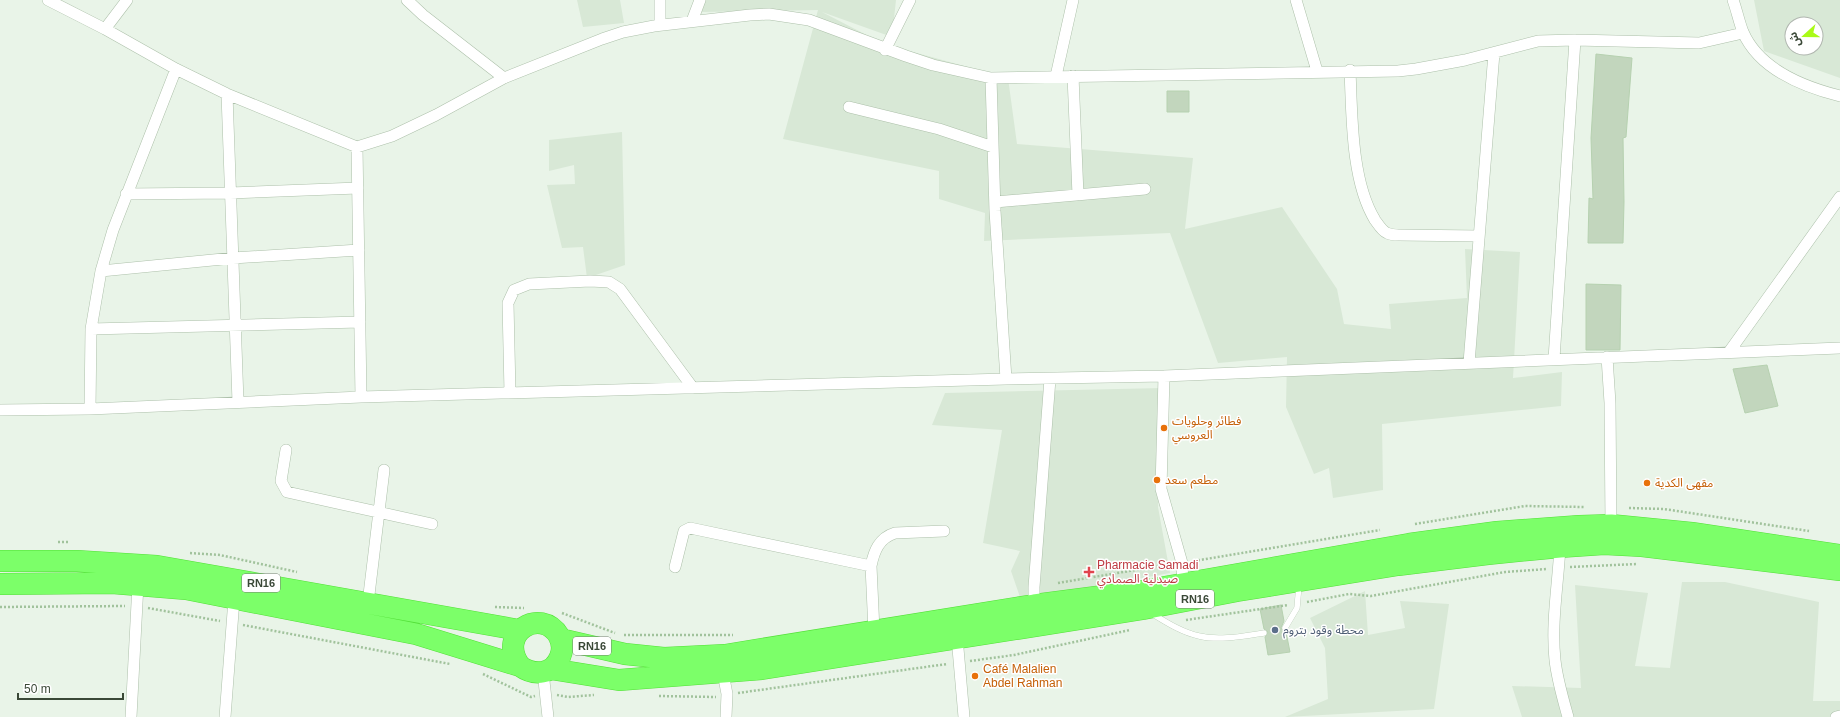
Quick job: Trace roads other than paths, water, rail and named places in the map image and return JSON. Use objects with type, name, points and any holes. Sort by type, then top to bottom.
[{"type":"highway","name":"RN16","points":[[560,639],[625,654],[664,658],[692,658],[726,655],[874,631],[1034,596],[1183,584],[1409,544],[1611,516],[1692,533],[1840,555]]},
{"type":"highway","name":"RN16","points":[[0,584],[138,584],[186,589],[416,634],[520,666],[535,673],[547,671],[619,680],[723,673],[769,668],[957,637],[1143,609],[1405,564],[1560,547],[1604,544],[1642,546],[1840,570]]},
{"type":"highway","name":"RN16","points":[[0,561],[77,561],[158,566],[520,630],[534,623],[542,624],[556,632],[562,647],[561,656],[557,663],[547,671]]},
{"type":"highway","points":[[520,630],[512,644],[512,652],[520,666]]},
{"type":"street","points":[[48,0],[105,29],[176,69],[227,94],[357,147],[392,136],[430,118],[504,78],[602,39],[623,32],[660,25],[750,15],[769,14],[797,18],[828,27],[885,50],[933,65],[991,78],[1416,69],[1494,53],[1538,41],[1575,40],[1699,43],[1743,33]]},
{"type":"street","points":[[105,29],[127,0]]},
{"type":"street","points":[[407,0],[423,15],[504,78]]},
{"type":"street","points":[[660,0],[660,25]]},
{"type":"street","points":[[692,21],[700,0]]},
{"type":"street","points":[[885,50],[910,0]]},
{"type":"street","points":[[1056,76],[1073,0]]},
{"type":"street","points":[[1296,0],[1317,71]]},
{"type":"street","points":[[1733,0],[1743,33],[1762,58],[1790,78],[1824,92],[1840,96]]},
{"type":"street","points":[[1554,359],[1575,40]]},
{"type":"street","points":[[1469,363],[1494,53]]},
{"type":"street","points":[[90,409],[91,329],[101,271],[113,230],[126,194],[176,69]]},
{"type":"street","points":[[1350,70],[1352,122],[1360,183],[1366,203],[1380,228],[1387,233],[1399,235],[1479,236]]},
{"type":"street","points":[[1073,76],[1078,195]]},
{"type":"street","points":[[991,78],[995,202],[1006,379]]},
{"type":"street","points":[[227,94],[238,402]]},
{"type":"street","points":[[849,107],[939,129],[993,147]]},
{"type":"street","points":[[357,147],[361,397]]},
{"type":"street","points":[[126,194],[230,193],[358,188]]},
{"type":"street","points":[[995,202],[1145,189]]},
{"type":"street","points":[[1729,352],[1840,197]]},
{"type":"street","points":[[101,271],[233,258],[359,250]]},
{"type":"street","points":[[510,393],[508,303],[514,290],[529,284],[590,281],[609,282],[620,288],[693,388]]},
{"type":"street","points":[[91,329],[360,322]]},
{"type":"street","points":[[0,410],[90,409],[361,397],[1164,376],[1840,348]]},
{"type":"street","points":[[1607,357],[1610,403],[1611,516]]},
{"type":"street","points":[[1164,376],[1162,489],[1182,563],[1183,584]]},
{"type":"street","points":[[1034,596],[1050,379]]},
{"type":"street","points":[[286,450],[281,481],[287,492],[432,524]]},
{"type":"street","points":[[368,603],[384,470]]},
{"type":"street","points":[[675,567],[684,531],[690,528],[871,566]]},
{"type":"street","points":[[874,631],[871,566],[877,547],[887,535],[895,533],[944,531]]},
{"type":"street","points":[[1560,547],[1554,617],[1555,661],[1562,698],[1568,717]]},
{"type":"street","points":[[131,717],[138,584]]},
{"type":"street","points":[[225,717],[234,599]]},
{"type":"street","points":[[957,637],[964,717]]},
{"type":"street","points":[[547,671],[548,717]]},
{"type":"street","points":[[723,673],[727,694],[726,717]]},
{"type":"street","points":[[1836,717],[1840,716]]},
{"type":"lane","points":[[1286,628],[1294,616],[1299,603],[1299,581]]},
{"type":"lane","points":[[1143,609],[1178,629],[1200,637],[1226,638],[1264,632]]},
{"type":"place","name":"فطائر وحلويات العروسي","points":[[1164,428]]},
{"type":"place","name":"مطعم سعد","points":[[1157,480]]},
{"type":"place","name":"مقهى الكدية","points":[[1647,483]]},
{"type":"place","name":"Pharmacie Samadi صيدلية الصمادي","points":[[1089,572]]},
{"type":"place","name":"محطة وقود بتروم","points":[[1275,630]]},
{"type":"place","name":"Café Malalien Abdel Rahman","points":[[975,676]]}]
